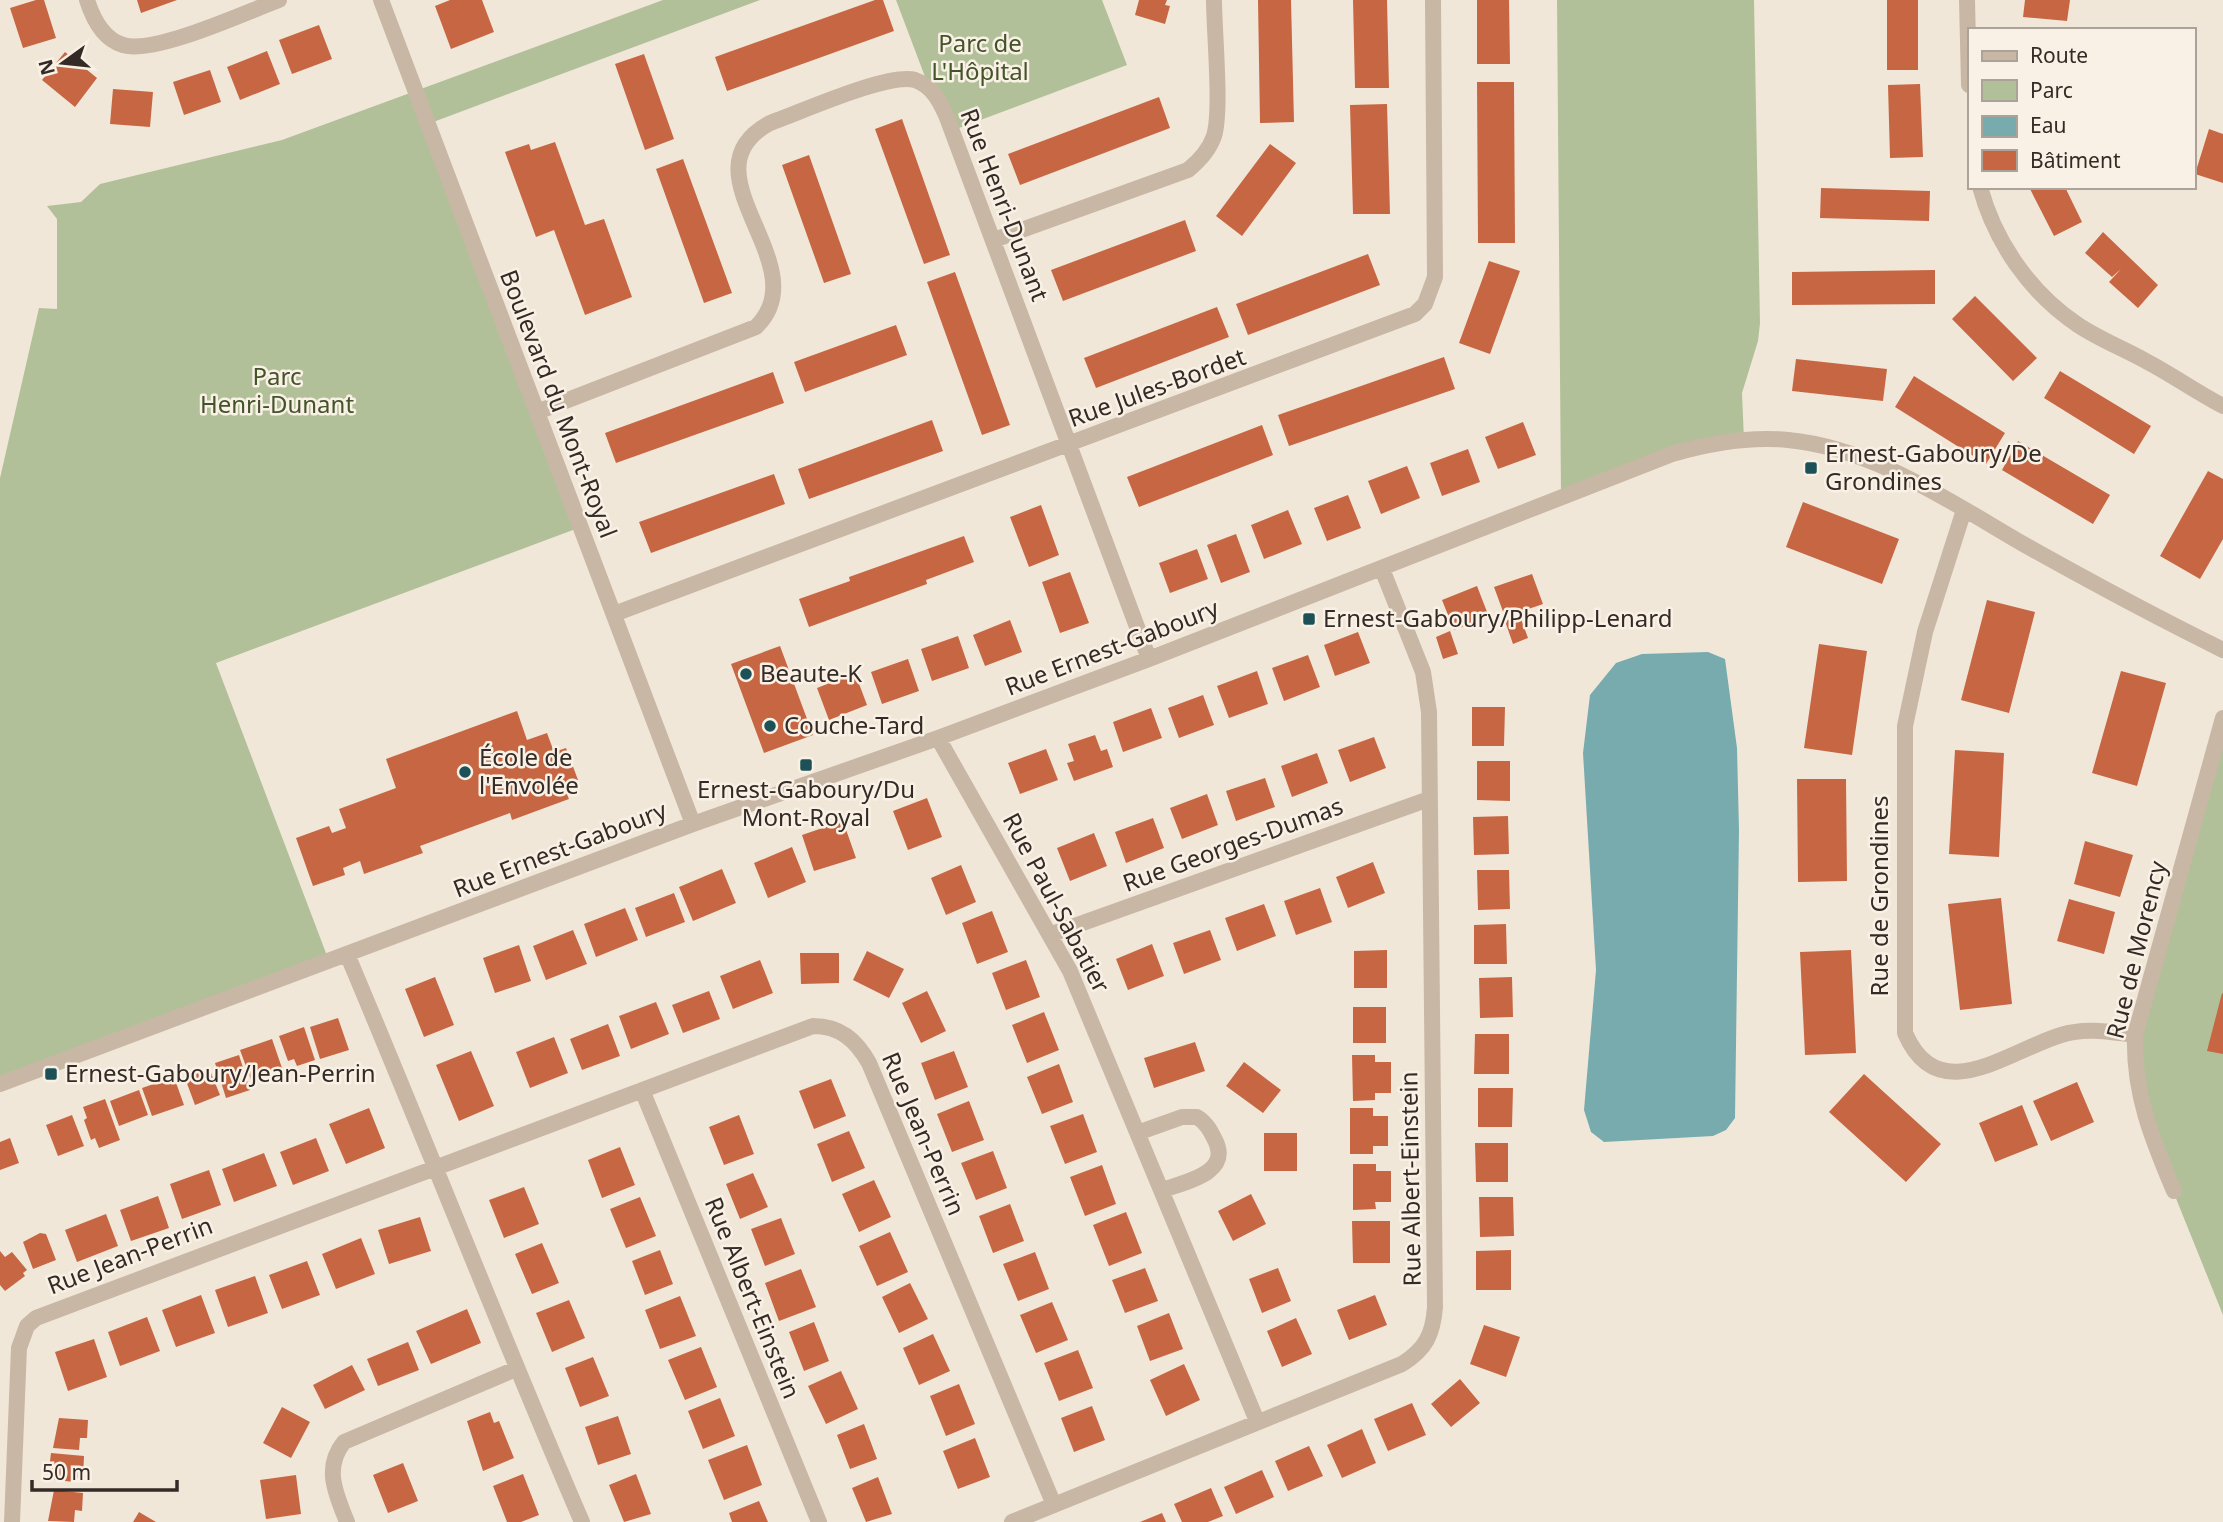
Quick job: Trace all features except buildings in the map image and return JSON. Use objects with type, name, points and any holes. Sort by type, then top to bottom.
[{"type":"street","points":[[87,0],[101,31],[123,45],[136,47],[160,43],[279,0]]},
{"type":"street","name":"Boulevard du Mont-Royal","points":[[381,0],[693,824]]},
{"type":"street","points":[[993,240],[1188,170],[1200,161],[1208,149],[1216,126],[1214,0]]},
{"type":"street","name":"Rue Jules-Bordet","points":[[614,614],[1399,323],[1425,304],[1435,277],[1433,0]]},
{"type":"street","points":[[1967,0],[1968,42]]},
{"type":"street","name":"Rue Henri-Dunant","points":[[537,412],[743,333],[766,317],[775,291],[775,278],[738,174],[744,146],[755,132],[770,123],[887,81],[906,78],[922,84],[940,102],[1149,659]]},
{"type":"street","points":[[1981,189],[2001,240],[2026,276],[2049,302],[2098,337],[2147,361],[2223,406]]},
{"type":"street","name":"Rue Ernest-Gaboury","points":[[0,1084],[693,824],[938,738],[1149,659],[1672,454],[1744,440],[1789,440],[1842,452],[1894,472],[2137,608],[2223,650]]},
{"type":"street","name":"Rue de Grondines","points":[[1964,510],[1925,632],[1905,726],[1905,1033],[1920,1060],[1945,1073],[1977,1069],[2061,1035],[2078,1031],[2135,1035]]},
{"type":"street","name":"Rue Albert-Einstein","points":[[1012,1522],[1402,1364],[1422,1349],[1434,1326],[1428,693],[1423,671],[1382,569]]},
{"type":"street","name":"Rue de Morency","points":[[2174,1191],[2142,1108],[2134,1064],[2135,1035],[2223,718]]},
{"type":"street","name":"Rue Paul-Sabatier","points":[[938,738],[1052,934],[1140,1132],[1257,1421]]},
{"type":"street","name":"Rue Georges-Dumas","points":[[1052,934],[1429,799]]},
{"type":"street","points":[[347,954],[436,1165],[516,1369],[582,1522]]},
{"type":"street","name":"Rue Jean-Perrin","points":[[12,1522],[19,1348],[27,1326],[36,1318],[436,1165],[813,1026],[839,1031],[856,1043],[869,1063],[1054,1505]]},
{"type":"street","name":"Rue Albert-Einstein","points":[[642,1090],[819,1522]]},
{"type":"street","points":[[1140,1132],[1182,1117],[1196,1117],[1210,1129],[1218,1148],[1216,1164],[1211,1170],[1163,1190]]},
{"type":"street","points":[[347,1522],[331,1475],[338,1450],[344,1442],[516,1369]]},
{"type":"green space","name":"Parc Henri-Dunant","points":[[663,0],[760,0],[428,124],[581,527],[216,663],[329,961],[0,1084],[0,478],[39,308],[57,309],[57,219],[47,206],[81,202],[100,184],[282,140]]},
{"type":"green space","name":"Parc de L'Hôpital","points":[[896,0],[1102,0],[1127,65],[951,131],[930,90]]},
{"type":"green space","points":[[1557,0],[1754,0],[1760,323],[1758,341],[1742,393],[1744,440],[1721,442],[1561,497]]},
{"type":"green space","points":[[2223,718],[2223,1315],[2150,1134],[2134,1064]]},
{"type":"water","points":[[1708,652],[1725,659],[1737,748],[1739,830],[1735,1118],[1726,1130],[1713,1136],[1604,1142],[1591,1132],[1584,1110],[1596,970],[1583,753],[1590,695],[1616,663],[1642,654]]},
{"type":"place","name":"Ernest-Gaboury/De Grondines","points":[[1811,468]]},
{"type":"place","name":"Ernest-Gaboury/Philipp-Lenard","points":[[1309,619]]},
{"type":"place","name":"Beaute-K","points":[[746,674]]},
{"type":"place","name":"Couche-Tard","points":[[770,726]]},
{"type":"place","name":"Ernest-Gaboury/Du Mont-Royal","points":[[806,765]]},
{"type":"place","name":"École de l'Envolée","points":[[465,772]]},
{"type":"place","name":"Ernest-Gaboury/Jean-Perrin","points":[[51,1074]]}]
